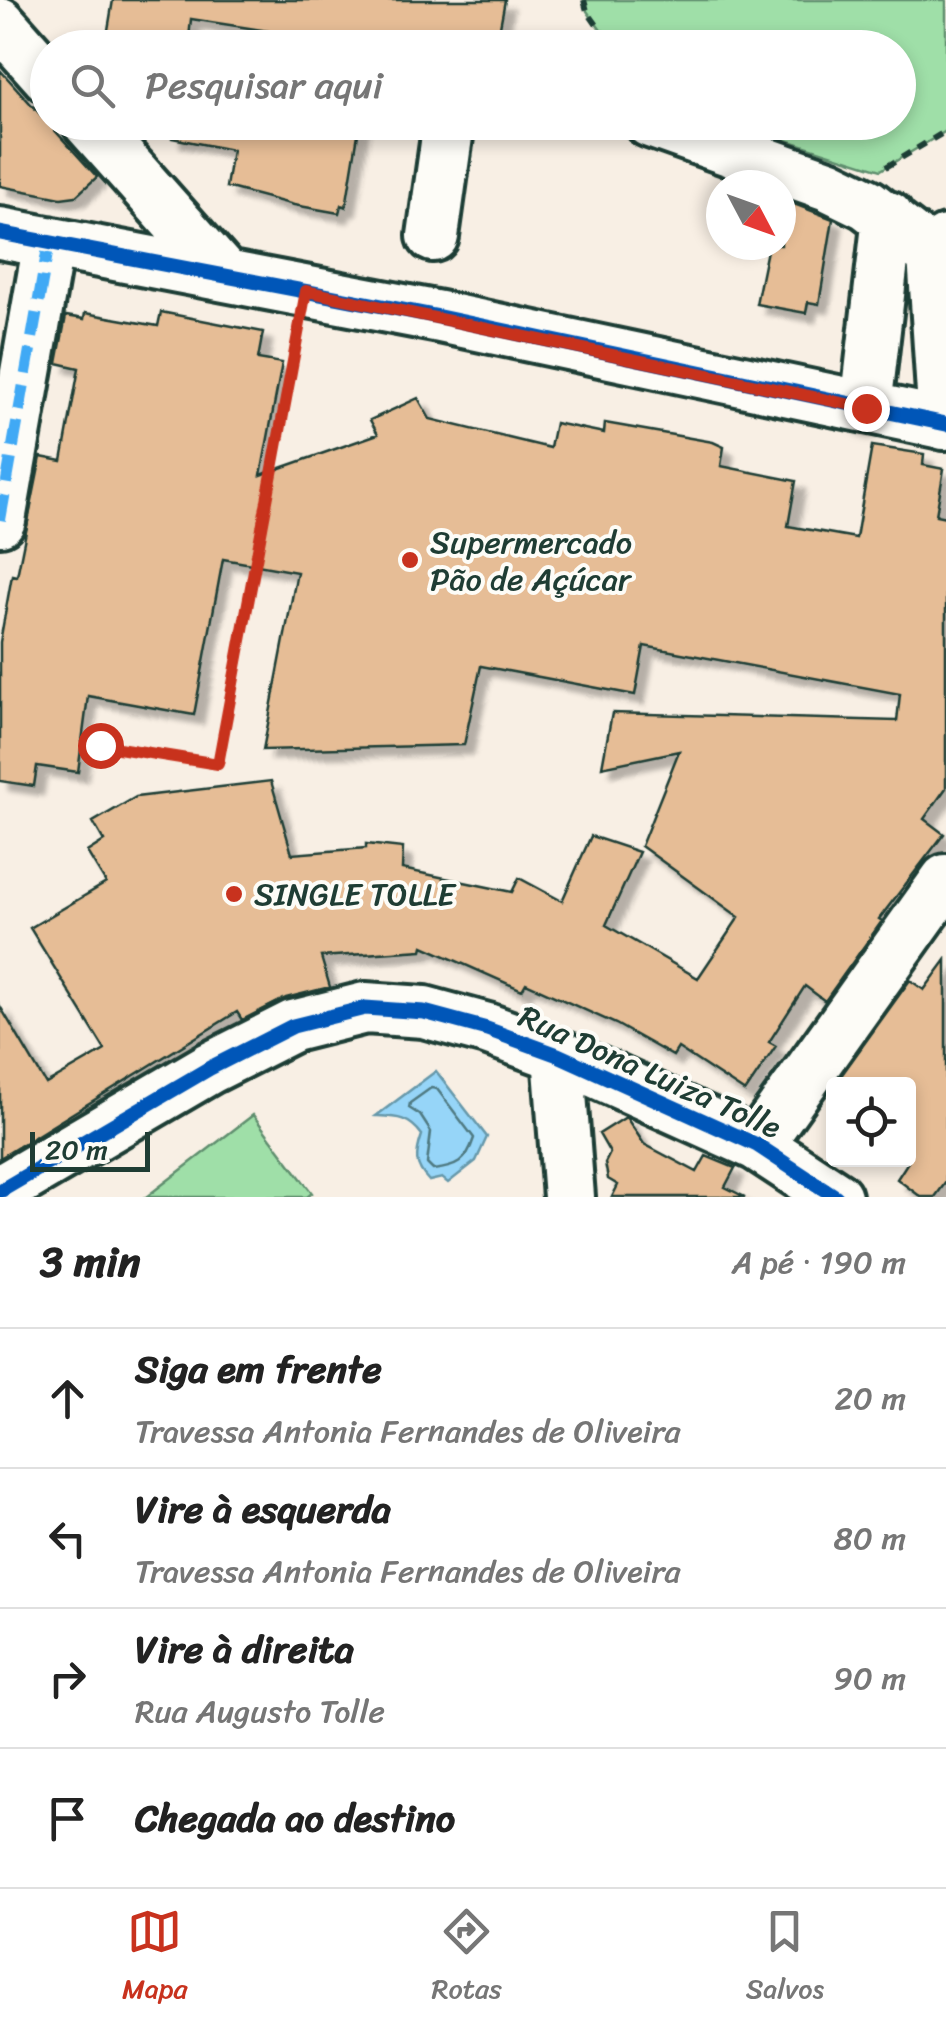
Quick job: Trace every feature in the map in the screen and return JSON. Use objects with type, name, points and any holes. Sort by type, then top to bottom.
[{"type":"street","points":[[0,23],[30,57]]},
{"type":"street","points":[[104,140],[222,274]]},
{"type":"street","points":[[432,236],[446,140]]},
{"type":"street","points":[[0,234],[222,274],[945,424],[939,248],[828,185],[701,140]]},
{"type":"street","points":[[866,408],[888,217]]},
{"type":"street","points":[[0,520],[49,242]]},
{"type":"street","points":[[757,1145],[946,880]]},
{"type":"street","name":"Rua Dona Luiza Tolle","points":[[0,1192],[210,1068],[293,1026],[364,1008],[424,1012],[488,1029],[558,1056],[757,1145],[836,1197]]},
{"type":"street","points":[[558,1056],[569,1197]]},
{"type":"path","points":[[584,0],[601,30]]},
{"type":"path","points":[[100,745],[218,764],[306,291]]},
{"type":"green space","points":[[584,0],[946,0],[946,131],[881,170],[787,140],[916,140],[916,30],[601,30]]},
{"type":"green space","points":[[253,1115],[312,1193],[307,1197],[146,1197]]},
{"type":"water","points":[[436,1071],[487,1137],[476,1161],[448,1183],[442,1178],[429,1181],[418,1165],[422,1135],[417,1129],[402,1119],[376,1116]]},
{"type":"building","points":[[113,0],[505,0],[499,30],[262,30],[191,19],[190,30],[108,30]]},
{"type":"building","points":[[0,70],[30,103],[30,140],[63,140],[97,177],[76,196],[61,198],[0,186]]},
{"type":"building","points":[[182,140],[357,140],[346,207],[341,205],[339,213],[226,187],[232,150]]},
{"type":"building","points":[[796,205],[833,219],[819,304],[808,302],[806,313],[756,304],[765,260],[796,260]]},
{"type":"building","points":[[161,312],[263,332],[258,359],[282,363],[261,475],[378,434],[370,420],[418,398],[430,419],[550,448],[555,423],[604,433],[605,423],[713,442],[724,447],[721,466],[796,481],[788,526],[856,538],[872,446],[924,454],[923,465],[944,469],[936,515],[946,517],[946,788],[924,819],[944,834],[879,919],[882,921],[825,1001],[805,986],[769,1042],[776,1046],[745,1092],[678,1048],[673,1056],[616,1024],[526,983],[522,990],[423,946],[422,950],[321,957],[330,987],[286,998],[242,1020],[237,1012],[0,1158],[0,1006],[46,1084],[105,1050],[30,928],[106,883],[87,852],[104,841],[93,822],[136,797],[271,781],[292,854],[366,848],[366,844],[403,848],[402,869],[512,892],[519,878],[562,901],[591,836],[639,852],[606,925],[698,978],[739,917],[641,846],[679,751],[602,767],[612,713],[897,721],[900,694],[644,646],[635,695],[481,666],[464,745],[263,750],[297,572],[223,559],[194,715],[88,696],[78,772],[37,766],[34,786],[0,781],[0,642],[12,575],[17,576],[41,457],[62,461],[79,368],[57,363],[66,316],[84,319],[85,313],[158,326]]},
{"type":"building","points":[[946,960],[946,1182],[935,1197],[921,1197],[897,1179],[905,1167],[916,1167],[916,1077],[840,1077],[910,980],[924,990]]},
{"type":"building","points":[[626,1117],[644,1144],[697,1172],[706,1156],[735,1168],[725,1187],[745,1197],[612,1197],[618,1185],[608,1179],[605,1163],[610,1153],[599,1134]]},
{"type":"marked path","points":[[0,520],[49,242]]},
{"type":"cycle path","points":[[0,233],[440,317],[946,424]]},
{"type":"cycle path","points":[[0,1191],[210,1068],[293,1026],[365,1008],[424,1012],[487,1029],[558,1055],[757,1145],[836,1197]]},
{"type":"place","name":"Supermercado Pão de Açúcar","points":[[410,560]]},
{"type":"place","name":"SINGLE TOLLE","points":[[234,894]]},
{"type":"route","points":[[100,745],[218,764],[306,291],[866,408]]}]
